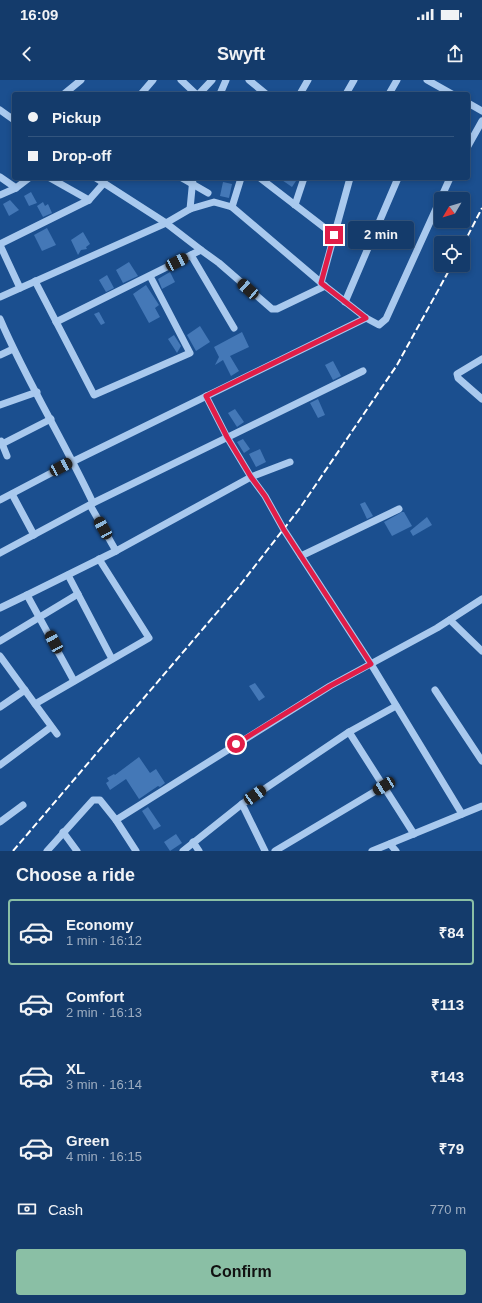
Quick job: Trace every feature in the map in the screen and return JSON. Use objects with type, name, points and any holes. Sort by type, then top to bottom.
[{"type":"street","points":[[66,92],[81,80]]},
{"type":"street","points":[[143,92],[153,80]]},
{"type":"street","points":[[181,80],[194,92]]},
{"type":"street","points":[[201,92],[212,80]]},
{"type":"street","points":[[221,92],[226,80]]},
{"type":"street","points":[[249,80],[264,92]]},
{"type":"street","points":[[302,92],[308,80]]},
{"type":"street","points":[[347,92],[354,80]]},
{"type":"street","points":[[390,92],[397,80]]},
{"type":"street","points":[[427,80],[445,92]]},
{"type":"street","points":[[470,104],[482,111]]},
{"type":"street","points":[[0,110],[12,119]]},
{"type":"street","points":[[470,142],[482,121]]},
{"type":"street","points":[[0,177],[16,188]]},
{"type":"street","points":[[0,195],[16,188],[26,180]]},
{"type":"street","points":[[54,180],[89,200]]},
{"type":"street","points":[[99,180],[166,223],[219,262],[272,309],[277,309],[323,285]]},
{"type":"street","points":[[232,207],[239,180]]},
{"type":"street","points":[[263,180],[334,235]]},
{"type":"street","points":[[295,205],[303,180]]},
{"type":"street","points":[[323,285],[334,235],[349,180]]},
{"type":"street","points":[[346,302],[397,180]]},
{"type":"street","points":[[0,297],[166,223],[190,209],[214,202],[232,207],[323,285],[366,318],[379,325],[386,319],[449,180]]},
{"type":"street","points":[[192,181],[208,193]]},
{"type":"street","points":[[190,209],[192,181]]},
{"type":"street","points":[[20,288],[0,245],[89,200],[104,183]]},
{"type":"street","points":[[56,322],[201,250]]},
{"type":"street","points":[[191,255],[234,328]]},
{"type":"street","points":[[35,281],[94,395],[190,353],[150,276]]},
{"type":"street","points":[[0,500],[74,461],[366,318]]},
{"type":"street","points":[[0,319],[13,349],[74,461],[92,504],[116,551]]},
{"type":"street","points":[[0,355],[13,349]]},
{"type":"street","points":[[482,359],[457,374],[458,378],[482,399]]},
{"type":"street","points":[[0,553],[92,504],[363,371]]},
{"type":"street","points":[[0,404],[37,392]]},
{"type":"street","points":[[206,396],[227,437],[251,477],[265,496],[301,556],[371,664],[462,814]]},
{"type":"street","points":[[7,456],[1,442],[52,419]]},
{"type":"street","points":[[0,608],[116,551],[251,477],[290,462]]},
{"type":"street","points":[[12,494],[34,535]]},
{"type":"street","points":[[301,556],[399,509]]},
{"type":"street","points":[[34,704],[149,638],[99,559]]},
{"type":"street","points":[[68,575],[112,659]]},
{"type":"street","points":[[0,641],[78,594]]},
{"type":"street","points":[[27,595],[74,681]]},
{"type":"street","points":[[116,820],[330,686],[450,620],[482,599]]},
{"type":"street","points":[[450,620],[482,651]]},
{"type":"street","points":[[0,656],[57,734]]},
{"type":"street","points":[[0,707],[25,690]]},
{"type":"street","points":[[435,690],[482,761]]},
{"type":"street","points":[[183,851],[242,804],[349,732],[396,706]]},
{"type":"street","points":[[0,764],[52,727]]},
{"type":"street","points":[[349,732],[414,834]]},
{"type":"street","points":[[275,851],[384,786]]},
{"type":"street","points":[[47,851],[89,802],[96,799],[100,800],[116,820],[136,851]]},
{"type":"street","points":[[242,804],[265,851]]},
{"type":"street","points":[[0,822],[24,805]]},
{"type":"street","points":[[372,851],[482,806]]},
{"type":"street","points":[[63,832],[77,851]]},
{"type":"street","points":[[193,842],[199,851]]},
{"type":"street","points":[[390,844],[396,851]]},
{"type":"building","points":[[282,180],[297,180],[292,187]]},
{"type":"building","points":[[223,182],[232,184],[229,198],[220,196]]},
{"type":"building","points":[[31,192],[37,203],[29,206],[24,196]]},
{"type":"building","points":[[10,200],[19,210],[9,216],[3,204]]},
{"type":"building","points":[[43,202],[45,206],[48,204],[52,213],[43,217],[37,206]]},
{"type":"building","points":[[47,228],[56,245],[42,251],[34,235]]},
{"type":"building","points":[[83,232],[90,244],[86,247],[87,249],[81,250],[78,255],[71,240]]},
{"type":"building","points":[[129,262],[138,276],[123,283],[116,270]]},
{"type":"building","points":[[170,272],[175,282],[162,289],[158,279]]},
{"type":"building","points":[[107,275],[114,288],[106,292],[99,280]]},
{"type":"building","points":[[146,285],[159,305],[155,308],[160,317],[149,323],[133,294]]},
{"type":"building","points":[[99,312],[105,323],[101,325],[94,314]]},
{"type":"building","points":[[200,326],[210,342],[196,351],[187,335]]},
{"type":"building","points":[[242,332],[249,347],[230,356],[239,371],[231,376],[223,360],[215,365],[219,357],[214,347]]},
{"type":"building","points":[[174,335],[181,346],[177,353],[168,339]]},
{"type":"building","points":[[333,361],[341,376],[333,380],[325,365]]},
{"type":"building","points":[[318,399],[325,415],[318,418],[310,403]]},
{"type":"building","points":[[235,409],[244,422],[237,427],[228,413]]},
{"type":"building","points":[[243,439],[250,449],[244,453],[237,442]]},
{"type":"building","points":[[260,449],[266,462],[256,467],[249,454]]},
{"type":"building","points":[[365,502],[373,516],[367,519],[360,504]]},
{"type":"building","points":[[404,512],[412,526],[392,536],[384,522]]},
{"type":"building","points":[[427,517],[432,525],[413,536],[410,531]]},
{"type":"building","points":[[255,683],[265,697],[259,701],[249,686]]},
{"type":"building","points":[[139,757],[150,773],[156,769],[165,783],[139,799],[126,779],[110,790],[106,783],[109,781],[107,778],[114,774],[115,775]]},
{"type":"building","points":[[148,807],[161,826],[154,830],[142,811]]},
{"type":"building","points":[[176,834],[182,843],[170,851],[164,842]]},
{"type":"railway","points":[[468,236],[482,208]]},
{"type":"railway","points":[[13,851],[237,589],[300,508],[397,365],[448,272]]},
{"type":"route","points":[[236,744],[330,686],[371,664],[284,530],[265,496],[251,477],[227,437],[206,396],[366,318],[321,283],[334,235]]}]
